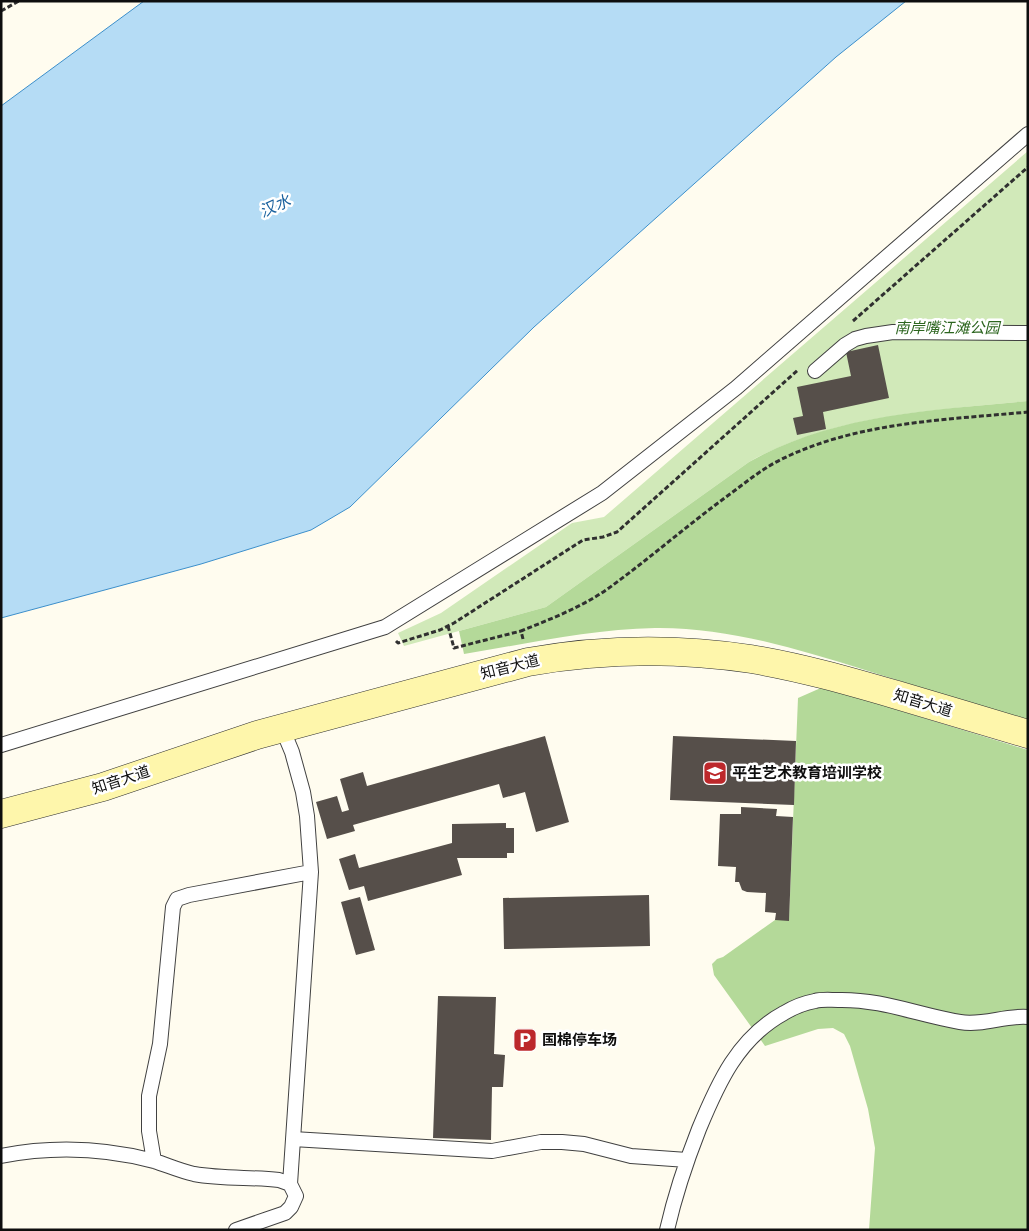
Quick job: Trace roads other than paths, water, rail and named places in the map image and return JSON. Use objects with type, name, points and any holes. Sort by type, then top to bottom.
[{"type":"main road","name":"知音大道","points":[[1,814],[103,787],[257,735],[528,662],[556,657],[618,652],[678,653],[750,659],[859,684],[1028,734]]},
{"type":"lane","points":[[1,745],[385,627],[602,493],[736,388],[1028,134]]},
{"type":"lane","points":[[815,371],[845,345],[855,339],[866,336],[893,332],[1028,333]]},
{"type":"lane","points":[[282,728],[292,752],[308,816],[311,872],[290,1184]]},
{"type":"lane","points":[[154,1161],[149,1131],[149,1096],[160,1044],[173,907],[177,899],[189,895],[311,872]]},
{"type":"lane","points":[[667,1230],[673,1201],[711,1098],[724,1072],[737,1053],[749,1038],[771,1020],[796,1006],[816,1000],[873,1001],[961,1022],[978,1023],[1028,1017]]},
{"type":"lane","points":[[293,1139],[492,1151],[541,1142],[562,1142],[584,1144],[631,1156],[687,1160]]},
{"type":"lane","points":[[1,1156],[32,1151],[106,1151],[154,1161],[193,1174],[273,1179],[290,1184],[294,1189],[296,1196],[291,1207],[284,1213],[236,1230]]},
{"type":"water","name":"汉水","points":[[144,1],[906,1],[836,57],[534,327],[350,507],[311,530],[201,564],[1,618],[1,106]]},
{"type":"place","name":"平生艺术教育培训学校","points":[[715,773]]},
{"type":"place","name":"国棉停车场","points":[[525,1040]]},
{"type":"park label","name":"南岸嘴江滩公园","points":[[947,328]]}]
